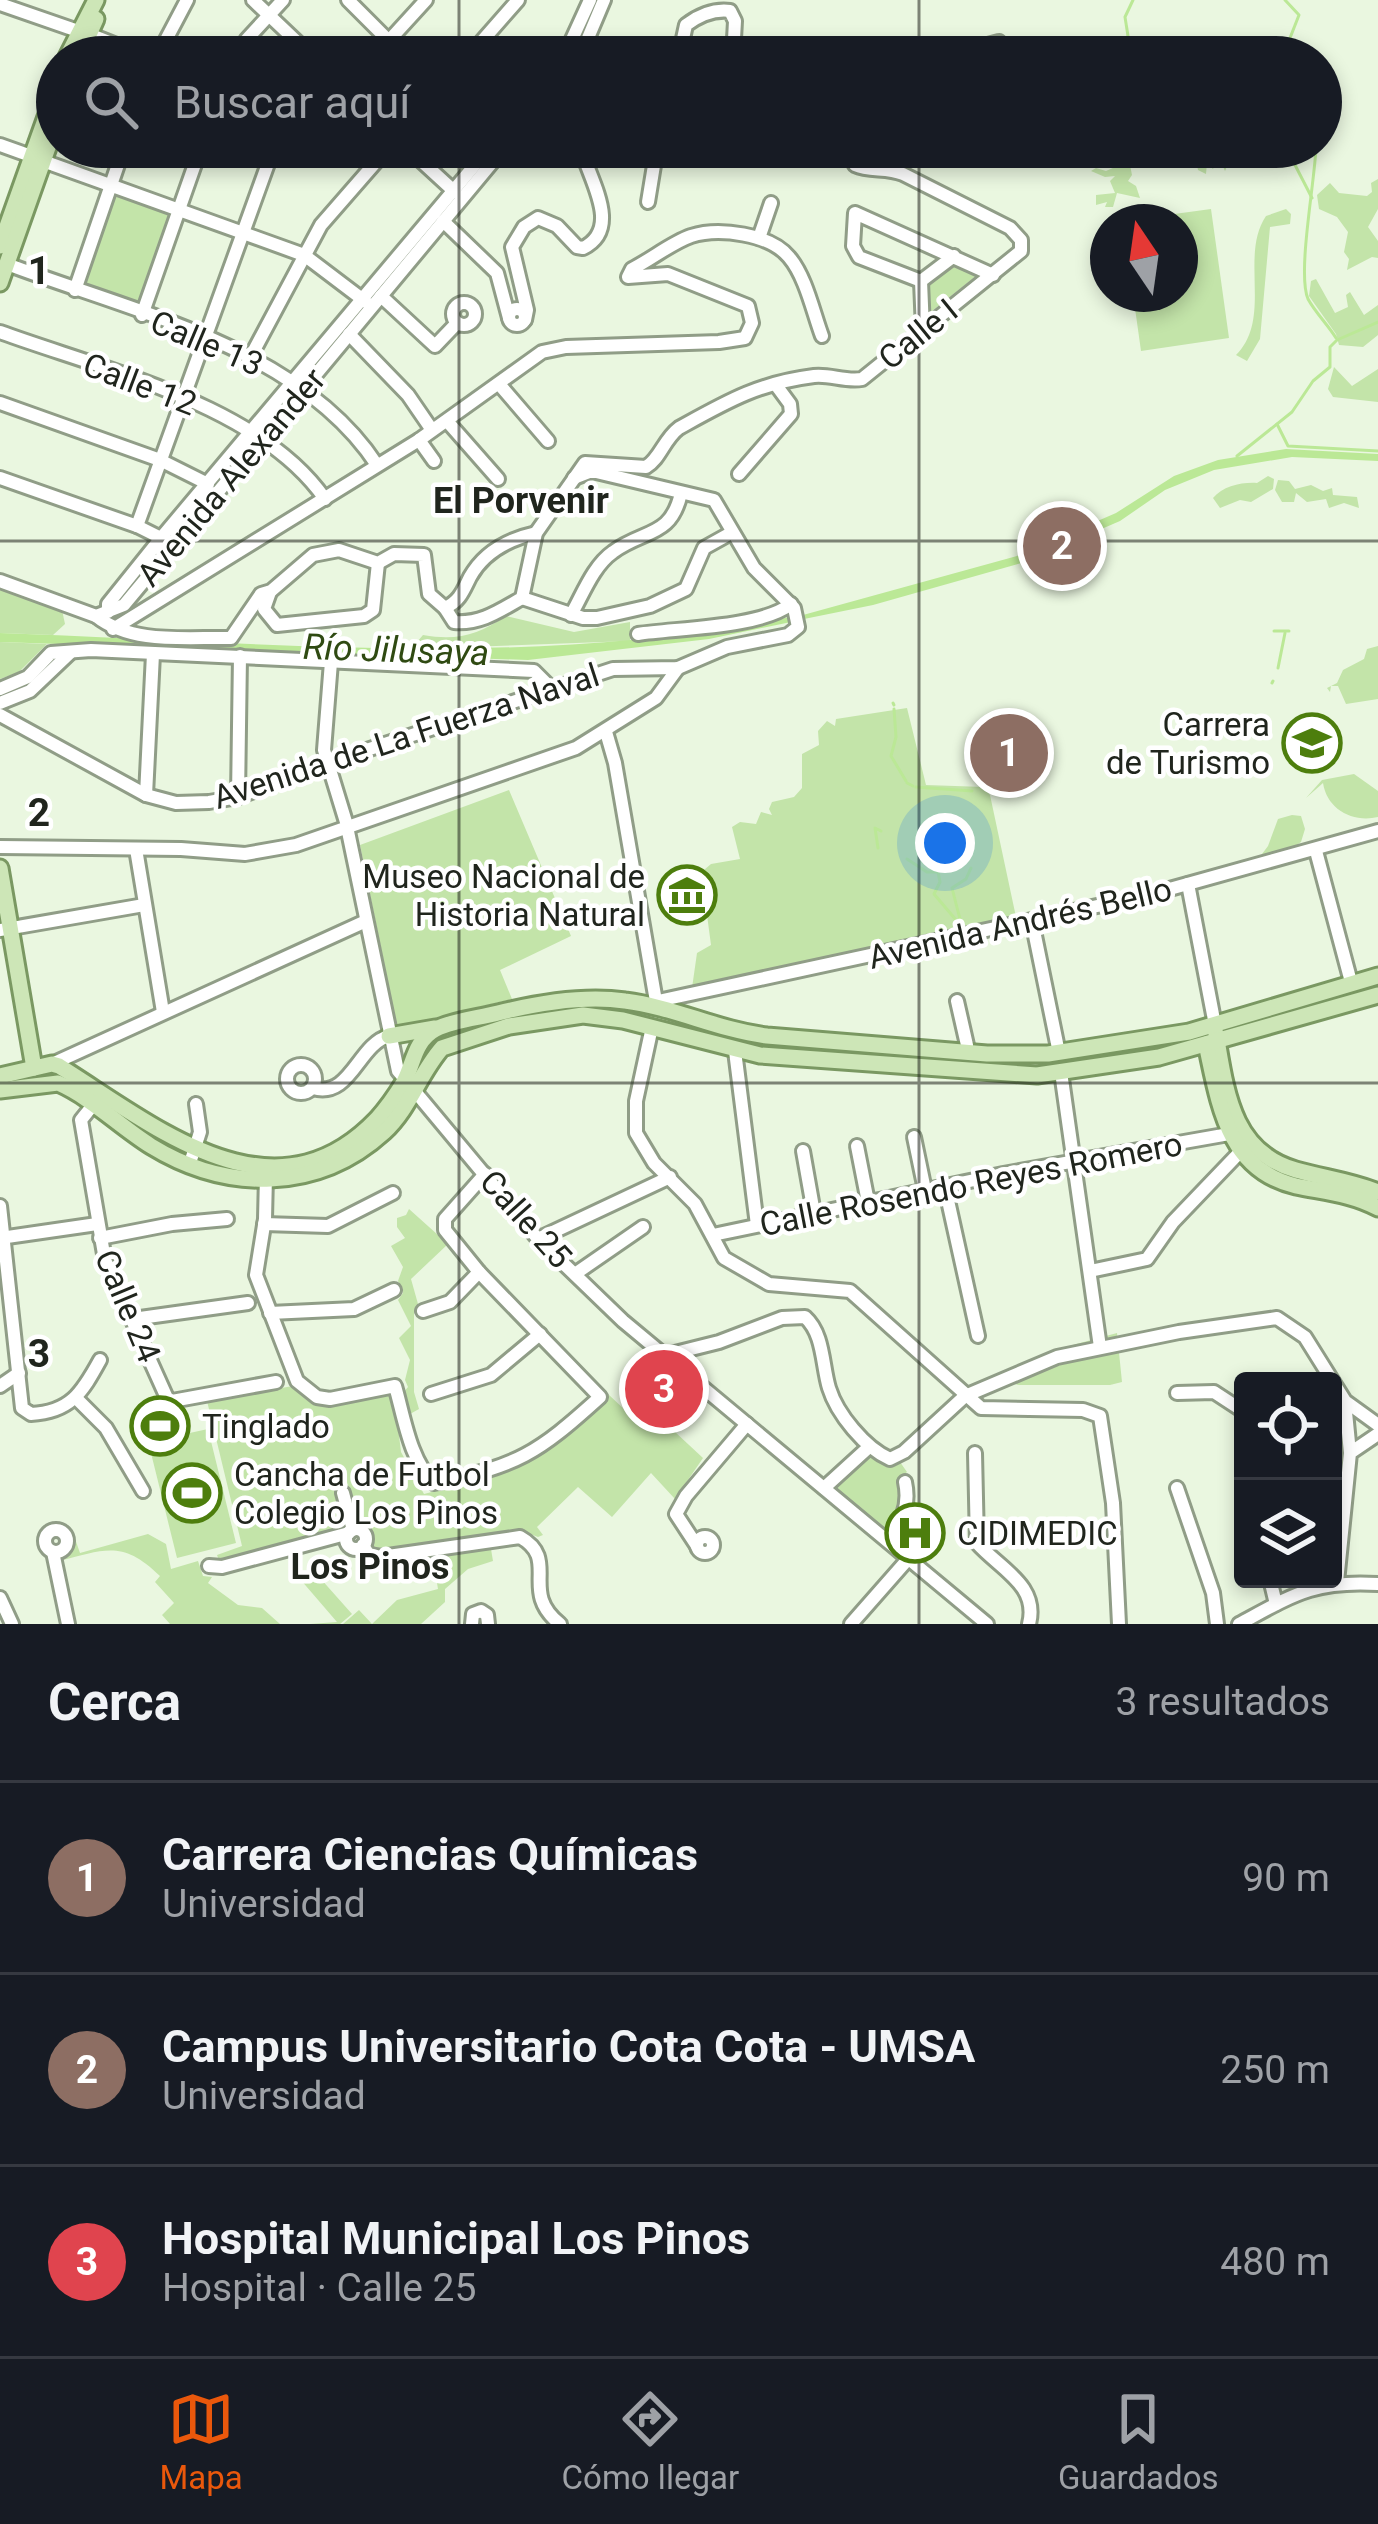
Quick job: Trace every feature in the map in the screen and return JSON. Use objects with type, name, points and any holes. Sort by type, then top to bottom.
[{"type":"main road","points":[[83,36],[96,0]]},
{"type":"main road","points":[[81,36],[106,0]]},
{"type":"main road","points":[[0,246],[36,164]]},
{"type":"main road","points":[[0,283],[36,165]]},
{"type":"main road","points":[[0,868],[5,929],[34,1068]]},
{"type":"main road","points":[[0,1084],[34,1068],[61,1068],[98,1100],[193,1157],[266,1174],[322,1155],[360,1135],[442,1048],[509,1026],[583,1015],[652,1027],[735,1051],[1013,1074],[1061,1072],[1160,1057],[1351,982],[1378,976]]},
{"type":"main road","points":[[389,1036],[520,1007],[626,1000],[657,1004],[739,1033],[987,1054],[1059,1053],[1213,1037],[1378,995]]},
{"type":"main road","points":[[652,1027],[657,1004]]},
{"type":"main road","points":[[411,1084],[415,1051],[438,1028]]},
{"type":"main road","points":[[735,1051],[739,1033]]},
{"type":"main road","points":[[1213,1037],[1239,1139],[1260,1170],[1290,1185],[1375,1199]]},
{"type":"main road","points":[[0,1084],[61,1068]]},
{"type":"street","points":[[165,36],[188,0]]},
{"type":"street","points":[[253,0],[290,36]]},
{"type":"street","points":[[252,36],[284,0]]},
{"type":"street","points":[[348,0],[383,36]]},
{"type":"street","points":[[393,36],[426,0]]},
{"type":"street","points":[[486,36],[518,0]]},
{"type":"street","points":[[576,36],[597,1]]},
{"type":"street","points":[[586,36],[597,1]]},
{"type":"street","points":[[1,10],[92,36]]},
{"type":"street","points":[[684,36],[686,26],[724,10],[735,21],[734,36]]},
{"type":"street","points":[[0,145],[36,158]]},
{"type":"street","points":[[63,168],[304,255],[435,346],[457,323]]},
{"type":"street","points":[[75,290],[117,168]]},
{"type":"street","points":[[142,315],[194,168]]},
{"type":"street","points":[[137,526],[267,168]]},
{"type":"street","points":[[251,356],[321,225],[371,168]]},
{"type":"street","points":[[429,168],[457,194]]},
{"type":"street","name":"Avenida Alexander","points":[[298,386],[349,334],[475,168]]},
{"type":"street","name":"Avenida Alexander","points":[[102,614],[124,605],[298,386],[484,168]]},
{"type":"street","points":[[443,221],[490,263],[516,310],[512,247],[530,222],[546,219],[577,247],[591,246],[597,237],[599,190],[589,168]]},
{"type":"street","points":[[648,202],[654,168]]},
{"type":"street","name":"Calle I","points":[[574,478],[585,463],[646,467],[654,463],[667,437],[746,391],[819,376],[862,379],[1022,248],[1021,239],[1010,228],[884,168]]},
{"type":"street","points":[[759,238],[771,203]]},
{"type":"street","name":"Calle I","points":[[921,281],[856,255],[856,213],[993,274]]},
{"type":"street","points":[[113,629],[419,440],[542,352],[566,346],[745,338],[752,323],[748,306],[680,277],[661,274],[632,280],[628,272],[691,236],[759,238],[780,248],[794,265],[822,336]]},
{"type":"street","points":[[923,330],[921,281],[954,256]]},
{"type":"street","name":"Calle 13","points":[[3,263],[251,356],[345,422],[377,465]]},
{"type":"street","name":"Calle 12","points":[[0,332],[184,398],[258,435],[308,475],[325,499]]},
{"type":"street","points":[[349,334],[408,395],[432,430]]},
{"type":"street","points":[[499,384],[548,441]]},
{"type":"street","points":[[739,474],[791,414],[790,404],[776,385]]},
{"type":"street","points":[[0,403],[160,460],[208,484]]},
{"type":"street","points":[[447,421],[498,479]]},
{"type":"street","name":"Avenida Alexander","points":[[102,614],[208,484],[258,435]]},
{"type":"street","points":[[419,440],[434,460]]},
{"type":"street","points":[[0,581],[102,614],[113,629],[130,635],[231,638],[254,601],[324,550],[378,563],[394,554],[424,555],[429,594],[454,622],[461,623],[493,616],[522,598],[536,533],[574,478],[592,471],[716,501],[761,577],[795,613]]},
{"type":"street","points":[[0,478],[161,538]]},
{"type":"street","points":[[571,615],[597,569],[614,551],[668,524],[681,493]]},
{"type":"street","points":[[445,608],[457,602],[472,574],[500,546],[536,533]]},
{"type":"street","points":[[522,598],[597,619],[650,606],[682,592],[692,581],[704,548],[731,533]]},
{"type":"street","points":[[271,590],[264,609],[277,625],[364,616],[373,610],[378,563]]},
{"type":"street","points":[[638,634],[795,613]]},
{"type":"street","name":"Avenida de La Fuerza Naval","points":[[6,721],[146,795],[176,803],[238,797],[613,669],[678,668],[727,647],[788,635],[795,613]]},
{"type":"street","points":[[6,721],[7,700],[41,683],[72,652]]},
{"type":"street","points":[[0,689],[28,677],[51,653],[72,652],[534,671],[553,690]]},
{"type":"street","points":[[146,795],[153,654]]},
{"type":"street","points":[[238,797],[240,656]]},
{"type":"street","name":"Calle 25","points":[[331,662],[324,750],[347,827],[398,1070],[538,1239],[575,1274],[663,1356],[987,1624]]},
{"type":"street","points":[[0,847],[268,852],[576,748],[656,698],[678,668]]},
{"type":"street","points":[[606,731],[657,1004]]},
{"type":"street","name":"Avenida Andrés Bello","points":[[657,1004],[1188,884],[1378,831]]},
{"type":"street","points":[[136,849],[163,1012]]},
{"type":"street","points":[[1316,851],[1351,982]]},
{"type":"street","points":[[1188,884],[1213,1037]]},
{"type":"street","points":[[5,929],[144,905]]},
{"type":"street","points":[[61,1068],[163,1012],[366,921]]},
{"type":"street","points":[[1031,921],[1059,1053]]},
{"type":"street","points":[[957,1001],[967,1045]]},
{"type":"street","points":[[652,1027],[634,1118],[636,1133],[647,1152],[695,1204],[733,1266],[770,1284],[850,1291],[981,1408],[1083,1410],[1100,1416],[1113,1503],[1119,1624]]},
{"type":"street","points":[[313,1088],[338,1087],[375,1040],[389,1036]]},
{"type":"street","points":[[735,1051],[757,1225]]},
{"type":"street","points":[[1061,1072],[1100,1347]]},
{"type":"street","name":"Calle 24","points":[[98,1100],[81,1120],[98,1231],[105,1260],[167,1398],[172,1401],[276,1382]]},
{"type":"street","points":[[193,1157],[200,1132],[196,1104]]},
{"type":"street","points":[[914,1137],[925,1190]]},
{"type":"street","points":[[1090,1271],[1147,1259],[1239,1139]]},
{"type":"street","name":"Calle Rosendo Reyes Romero","points":[[713,1235],[1073,1161],[1239,1139]]},
{"type":"street","points":[[857,1146],[868,1202]]},
{"type":"street","points":[[803,1151],[814,1213]]},
{"type":"street","points":[[266,1174],[256,1275],[297,1382],[317,1397],[351,1397],[395,1386],[418,1460],[434,1483],[503,1468],[532,1454],[600,1397],[479,1272],[443,1226],[484,1174]]},
{"type":"street","points":[[538,1239],[670,1177]]},
{"type":"street","points":[[945,1186],[979,1336]]},
{"type":"street","points":[[264,1221],[328,1226],[393,1193]]},
{"type":"street","points":[[0,1206],[22,1408],[26,1412],[57,1410],[77,1399],[100,1360]]},
{"type":"street","points":[[2,1238],[227,1219]]},
{"type":"street","points":[[575,1274],[644,1227]]},
{"type":"street","points":[[423,1311],[450,1302],[479,1272]]},
{"type":"street","points":[[270,1313],[354,1309],[394,1290]]},
{"type":"street","points":[[133,1319],[248,1303]]},
{"type":"street","points":[[663,1356],[719,1342],[782,1318],[805,1317],[817,1334],[834,1401],[869,1447],[884,1457],[896,1457],[965,1396],[1040,1364],[1100,1347],[1276,1318],[1305,1336],[1345,1401],[1378,1430],[1350,1454]]},
{"type":"street","points":[[431,1394],[491,1375],[540,1334]]},
{"type":"street","points":[[0,1386],[19,1373]]},
{"type":"street","points":[[1177,1393],[1214,1392],[1234,1405]]},
{"type":"street","points":[[77,1399],[106,1428],[143,1491]]},
{"type":"street","points":[[1342,1533],[1350,1454],[1345,1401]]},
{"type":"street","points":[[697,1546],[676,1514],[748,1424]]},
{"type":"street","points":[[824,1487],[869,1447]]},
{"type":"street","points":[[975,1453],[977,1544],[1022,1585],[1032,1601],[1029,1624]]},
{"type":"street","points":[[886,1538],[907,1506],[905,1482]]},
{"type":"street","points":[[1177,1488],[1213,1593],[1217,1624]]},
{"type":"street","points":[[343,1493],[350,1546],[363,1545],[369,1555],[401,1556],[520,1537],[536,1548],[541,1559],[538,1590],[542,1604],[560,1624]]},
{"type":"street","points":[[209,1566],[222,1567],[351,1531]]},
{"type":"street","points":[[53,1552],[68,1624]]},
{"type":"street","points":[[850,1624],[909,1558]]},
{"type":"street","points":[[1342,1582],[1378,1584]]},
{"type":"street","points":[[1272,1588],[1276,1604]]},
{"type":"street","points":[[1239,1624],[1313,1588]]},
{"type":"street","points":[[0,1598],[12,1624]]},
{"type":"street","points":[[472,1624],[473,1614],[481,1611],[488,1615],[488,1624]]},
{"type":"shaded area","points":[[1131,168],[1128,181],[1136,186],[1140,198],[1117,193],[1114,204],[1096,204],[1096,195],[1115,193],[1110,181],[1115,176],[1091,171]]},
{"type":"shaded area","points":[[1378,179],[1378,209],[1368,227],[1378,241],[1378,258],[1347,270],[1348,232],[1337,217],[1319,209],[1317,195],[1330,183],[1339,193],[1367,196],[1372,192],[1371,183]]},
{"type":"shaded area","points":[[118,190],[173,209],[139,305],[84,285]]},
{"type":"shaded area","points":[[1211,209],[1229,338],[1141,351],[1136,312],[1198,312],[1198,211]]},
{"type":"shaded area","points":[[1286,209],[1290,224],[1270,227],[1260,339],[1247,361],[1236,355],[1252,323],[1258,232],[1266,216]]},
{"type":"shaded area","points":[[955,265],[976,276],[927,315],[927,287]]},
{"type":"shaded area","points":[[1316,279],[1335,313],[1348,307],[1350,292],[1364,315],[1378,305],[1378,335],[1363,347],[1339,345],[1309,296],[1311,281]]},
{"type":"shaded area","points":[[1334,367],[1352,386],[1378,369],[1378,402],[1333,397],[1328,389]]},
{"type":"shaded area","points":[[1268,476],[1274,479],[1273,489],[1251,502],[1240,500],[1220,508],[1213,498],[1227,488],[1257,483]]},
{"type":"shaded area","points":[[1278,480],[1289,481],[1295,489],[1332,488],[1333,495],[1357,497],[1359,508],[1344,503],[1329,508],[1326,499],[1307,502],[1296,493],[1294,502],[1282,502],[1275,490]]},
{"type":"shaded area","points":[[0,588],[62,610],[65,624],[53,635],[0,633]]},
{"type":"shaded area","points":[[506,616],[574,632],[630,622],[630,641],[411,649],[423,635],[467,635]]},
{"type":"shaded area","points":[[0,642],[47,644],[19,672],[0,679]]},
{"type":"shaded area","points":[[1378,646],[1378,699],[1346,704],[1338,686],[1331,686],[1343,670],[1364,659],[1367,649]]},
{"type":"shaded area","points":[[907,708],[926,785],[984,787],[990,795],[1016,917],[692,988],[697,953],[711,945],[707,915],[713,910],[704,870],[711,864],[740,859],[732,827],[740,822],[756,824],[761,812],[772,815],[772,802],[794,797],[802,788],[802,754],[819,745],[818,731],[827,721],[835,726],[836,719]]},
{"type":"shaded area","points":[[1354,774],[1378,791],[1378,817],[1359,818],[1342,812],[1323,783],[1306,798],[1322,780]]},
{"type":"shaded area","points":[[509,790],[571,936],[500,970],[512,999],[397,1027],[360,845]]},
{"type":"shaded area","points":[[1301,816],[1305,829],[1301,842],[1259,858],[1278,819]]},
{"type":"shaded area","points":[[409,1209],[448,1244],[411,1279],[418,1304],[414,1392],[419,1409],[410,1414],[403,1393],[408,1387],[410,1360],[399,1338],[411,1326],[398,1300],[403,1293],[398,1281],[403,1267],[391,1246],[405,1238],[397,1218]]},
{"type":"shaded area","points":[[1117,1333],[1122,1382],[1019,1385],[985,1379],[1069,1346]]},
{"type":"shaded area","points":[[293,1386],[330,1400],[394,1394],[401,1452],[424,1494],[501,1474],[537,1456],[608,1394],[625,1410],[638,1410],[645,1404],[703,1458],[675,1499],[651,1473],[612,1517],[578,1487],[537,1527],[543,1535],[538,1537],[517,1529],[394,1553],[372,1551],[367,1546],[369,1533],[357,1525],[220,1563],[217,1555],[242,1546],[207,1401]]},
{"type":"shaded area","name":"Cancha de Futbol Colegio Los Pinos","points":[[179,1404],[190,1425],[162,1439],[208,1429],[236,1543],[177,1558],[149,1445],[139,1449],[129,1427]]},
{"type":"shaded area","points":[[861,1456],[879,1458],[887,1465],[900,1462],[907,1472],[899,1479],[897,1513],[884,1530],[831,1485]]},
{"type":"shaded area","points":[[50,1523],[61,1523],[73,1533],[80,1553],[148,1534],[166,1544],[171,1569],[198,1561],[203,1576],[212,1577],[208,1583],[238,1605],[262,1608],[280,1624],[170,1624],[162,1615],[174,1603],[155,1582],[160,1576],[147,1565],[113,1550],[59,1561],[70,1553],[72,1544],[65,1531],[50,1528]]},
{"type":"shaded area","points":[[491,1549],[493,1561],[468,1569],[445,1589],[445,1602],[421,1624],[372,1624],[397,1600],[438,1589],[444,1577],[424,1559]]},
{"type":"shaded area","points":[[312,1569],[352,1614],[340,1624],[310,1624],[337,1622],[300,1579]]},
{"type":"shaded area","points":[[359,1610],[372,1624],[343,1624]]},
{"type":"water","points":[[1286,449],[1378,454],[1378,461],[1292,457],[1214,470],[1165,490],[1120,521],[1025,562],[873,605],[804,619],[803,615],[1017,556],[1116,513],[1174,476],[1218,460]]},
{"type":"water","name":"Río Jilusaya","points":[[790,617],[791,622],[709,639],[528,660],[0,642],[0,633],[297,646],[495,648],[692,633]]},
{"type":"waterway","points":[[1128,36],[1125,17],[1133,0]]},
{"type":"waterway","points":[[1285,0],[1299,15],[1291,36]]},
{"type":"waterway","points":[[1297,168],[1312,198]]},
{"type":"waterway","points":[[1314,168],[1305,286],[1308,299],[1336,338]]},
{"type":"waterway","points":[[1237,456],[1292,412],[1313,381],[1330,367],[1330,347],[1337,340],[1378,322]]},
{"type":"waterway","points":[[1277,424],[1288,446],[1378,451]]},
{"type":"waterway","points":[[1274,631],[1289,631]]},
{"type":"waterway","points":[[1278,668],[1285,633]]},
{"type":"waterway","points":[[894,709],[896,737],[891,756],[906,781]]},
{"type":"waterway","points":[[907,783],[913,786]]},
{"type":"waterway","points":[[916,787],[972,791]]},
{"type":"waterway","points":[[878,848],[875,828],[881,831]]},
{"type":"waterway","points":[[907,859],[927,872],[938,872],[940,882],[934,894],[962,927],[952,888],[966,879],[971,868]]},
{"type":"place","name":"Campus Universitario Cota Cota - UMSA","points":[[1062,546]]},
{"type":"place","name":"Carrera de Turismo","points":[[1312,743]]},
{"type":"place","name":"Carrera Ciencias Químicas","points":[[1009,753]]},
{"type":"place","name":"Museo Nacional de Historia Natural","points":[[687,895]]},
{"type":"place","name":"Hospital Municipal Los Pinos","points":[[664,1389]]},
{"type":"place","name":"Tinglado","points":[[160,1426]]},
{"type":"place","name":"Cancha de Futbol Colegio Los Pinos","points":[[192,1493]]},
{"type":"place","name":"CIDIMEDIC","points":[[915,1533]]},
{"type":"district","name":"El Porvenir","points":[[521,501]]},
{"type":"district","name":"Los Pinos","points":[[370,1567]]}]
